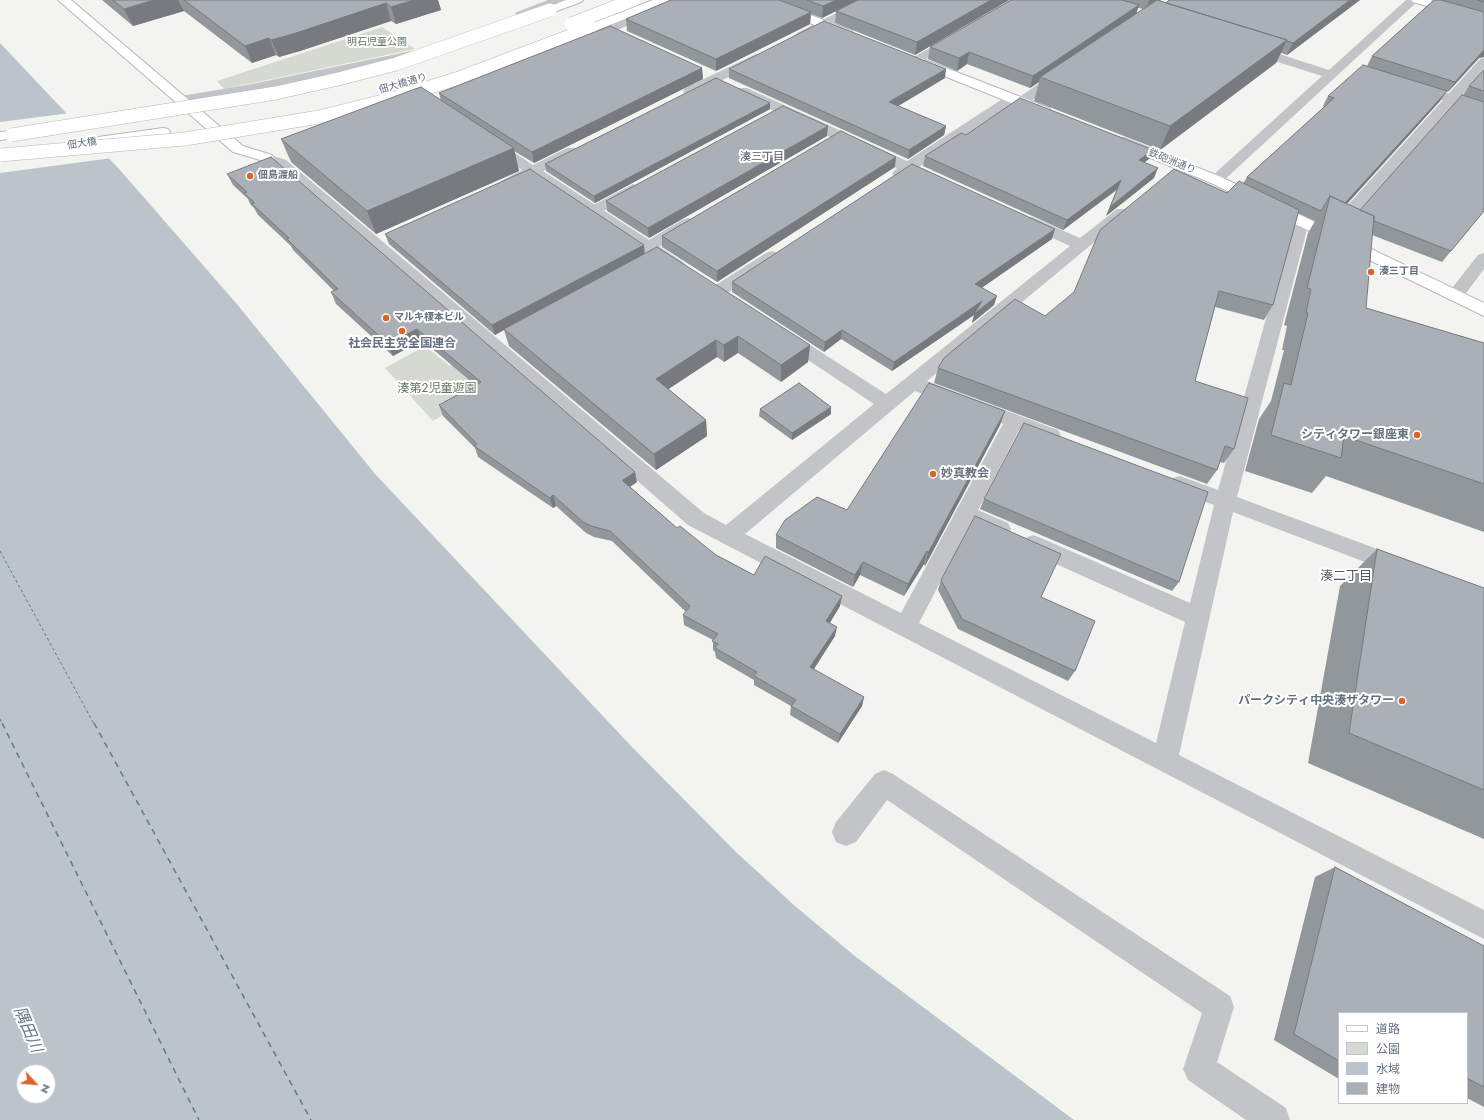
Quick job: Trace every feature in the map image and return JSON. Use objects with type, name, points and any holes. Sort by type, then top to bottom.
[{"type":"main road","points":[[64,0],[238,149],[267,158]]},
{"type":"main road","points":[[5,136],[276,93],[338,79],[396,64],[576,0]]},
{"type":"main road","name":"佃大橋通り","points":[[150,120],[252,107],[312,96],[376,80],[448,58],[603,0]]},
{"type":"main road","name":"佃大橋通り","points":[[163,132],[280,114],[383,90],[474,61],[633,0]]},
{"type":"main road","points":[[0,155],[185,139],[319,117],[384,101],[456,79],[663,0]]},
{"type":"main road","points":[[762,0],[859,38]]},
{"type":"main road","points":[[1417,0],[1484,19]]},
{"type":"main road","points":[[901,54],[1056,116]]},
{"type":"main road","name":"佃大橋","points":[[5,136],[150,120]]},
{"type":"main road","name":"佃大橋","points":[[0,155],[163,132]]},
{"type":"main road","name":"鉄砲洲通り","points":[[1115,139],[1216,180],[1484,310]]},
{"type":"street","points":[[181,100],[247,89],[411,55],[559,0]]},
{"type":"street","points":[[405,108],[429,103],[610,30],[677,0]]},
{"type":"street","points":[[790,41],[871,0]]},
{"type":"street","points":[[1216,180],[1413,0]]},
{"type":"street","points":[[610,30],[628,38]]},
{"type":"street","points":[[915,60],[967,30]]},
{"type":"street","points":[[1236,44],[1331,74]]},
{"type":"street","points":[[680,96],[770,51]]},
{"type":"street","points":[[1329,235],[1450,98],[1484,62]]},
{"type":"street","points":[[1343,64],[1357,69]]},
{"type":"street","points":[[889,180],[1071,68]]},
{"type":"street","points":[[701,72],[950,186]]},
{"type":"street","points":[[1400,82],[1484,109]]},
{"type":"street","points":[[767,116],[781,109]]},
{"type":"street","points":[[826,143],[840,135]]},
{"type":"street","points":[[482,138],[593,211],[651,255],[710,288],[783,249]]},
{"type":"street","points":[[497,187],[533,171],[582,146]]},
{"type":"street","points":[[267,158],[289,150]]},
{"type":"street","points":[[267,158],[281,163],[382,239],[501,341],[696,519],[1484,925]]},
{"type":"street","points":[[1164,179],[1181,165]]},
{"type":"street","points":[[593,211],[642,184]]},
{"type":"street","points":[[729,535],[912,383],[1134,203]]},
{"type":"street","points":[[1012,214],[1081,245]]},
{"type":"street","points":[[651,255],[703,215]]},
{"type":"street","points":[[1165,760],[1225,501],[1301,222]]},
{"type":"street","points":[[1455,296],[1484,258]]},
{"type":"street","points":[[769,326],[887,404]]},
{"type":"street","points":[[912,383],[1066,441]]},
{"type":"street","points":[[906,626],[1014,421]]},
{"type":"street","points":[[1162,477],[1418,573]]},
{"type":"street","points":[[966,514],[1199,617]]},
{"type":"street","points":[[846,832],[884,782],[1201,994],[1219,1007],[1199,1069],[1274,1120]]},
{"type":"green space","name":"明石児童公園","points":[[382,27],[415,49],[224,89],[217,81]]},
{"type":"green space","name":"湊第2児童遊園","points":[[425,346],[450,366],[473,355],[500,381],[433,421],[385,368]]},
{"type":"water","name":"隅田川","points":[[0,43],[120,170],[236,303],[376,475],[633,748],[736,852],[795,906],[856,957],[1074,1120],[0,1120]]},
{"type":"pier","points":[[70,113],[112,158],[0,173],[0,122]]},
{"type":"building","points":[[113,0],[154,0],[124,9]]},
{"type":"building","points":[[184,0],[414,0],[391,7],[386,3],[293,34],[271,40],[269,38],[245,46]]},
{"type":"building","points":[[671,0],[779,0],[811,12],[716,59],[626,19]]},
{"type":"building","points":[[807,0],[836,0],[823,6]]},
{"type":"building","points":[[858,0],[991,0],[917,42],[836,11]]},
{"type":"building","points":[[1011,0],[1122,0],[1139,5],[1033,76],[969,52],[959,58],[930,47]]},
{"type":"building","points":[[1157,0],[1287,40],[1170,126],[1040,77]]},
{"type":"building","points":[[1169,0],[1350,0],[1293,43],[1166,3]]},
{"type":"building","points":[[1434,0],[1441,0],[1484,12],[1484,50],[1455,82],[1372,56]]},
{"type":"building","points":[[824,21],[946,69],[889,102],[946,126],[909,150],[729,69]]},
{"type":"building","points":[[610,26],[702,68],[532,152],[439,93]]},
{"type":"building","points":[[1363,65],[1447,91],[1345,203],[1330,196],[1321,211],[1247,177],[1334,98],[1328,96]]},
{"type":"building","points":[[1484,70],[1484,91],[1469,86]]},
{"type":"building","points":[[716,78],[770,103],[594,196],[545,164]]},
{"type":"building","points":[[421,87],[514,148],[367,211],[281,139],[415,89]]},
{"type":"building","points":[[1462,95],[1484,102],[1484,211],[1451,251],[1374,221],[1374,216],[1360,210]]},
{"type":"building","points":[[1020,98],[1153,150],[1139,160],[1158,168],[1110,207],[1121,180],[1067,220],[925,156],[961,133],[966,135]]},
{"type":"building","points":[[783,106],[828,126],[648,228],[606,201]]},
{"type":"building","points":[[841,131],[896,157],[717,271],[662,236]]},
{"type":"building","points":[[271,157],[635,472],[623,481],[677,528],[680,526],[716,555],[754,575],[765,556],[842,596],[826,621],[837,627],[810,667],[864,697],[840,734],[791,706],[796,700],[754,676],[757,672],[715,648],[718,644],[712,641],[718,634],[683,615],[690,606],[610,531],[591,526],[583,522],[553,495],[550,498],[474,446],[477,444],[439,405],[481,382],[417,329],[388,344],[331,292],[338,289],[287,239],[289,238],[252,204],[255,203],[244,193],[247,192],[227,174]]},
{"type":"building","points":[[912,164],[1055,229],[975,284],[997,296],[974,314],[982,301],[894,362],[842,330],[825,342],[732,282]]},
{"type":"building","points":[[530,169],[644,245],[492,325],[385,234]]},
{"type":"building","points":[[1174,169],[1227,193],[1239,181],[1299,210],[1273,305],[1219,291],[1195,381],[1248,398],[1234,449],[1225,446],[1217,470],[938,368],[944,358],[1015,299],[1045,316],[1074,292],[1100,230]]},
{"type":"building","points":[[1330,196],[1374,216],[1366,308],[1484,343],[1484,484],[1344,436],[1341,458],[1271,435],[1284,383],[1291,385],[1308,313],[1306,313],[1311,289],[1307,288]]},
{"type":"building","points":[[657,247],[810,345],[781,365],[738,336],[724,345],[716,340],[656,379],[706,420],[654,454],[504,329]]},
{"type":"building","points":[[799,383],[831,407],[792,433],[760,409]]},
{"type":"building","points":[[929,383],[1005,411],[928,553],[927,551],[908,584],[863,562],[855,575],[776,535],[785,520],[817,497],[847,510]]},
{"type":"building","points":[[1024,423],[1208,492],[1179,582],[984,499]]},
{"type":"building","points":[[975,516],[1061,554],[1041,597],[1095,621],[1075,671],[962,619],[941,580]]},
{"type":"building","points":[[1377,549],[1484,588],[1484,790],[1349,733]]},
{"type":"building","points":[[1335,867],[1484,946],[1484,1087],[1468,1079],[1468,1012],[1338,1012],[1338,1060],[1294,1034]]},
{"type":"ferry route","points":[[0,551],[94,724]]},
{"type":"ferry route","points":[[0,719],[2,724]]},
{"type":"ferry route","points":[[2,723],[199,1120]]},
{"type":"ferry route","points":[[94,723],[311,1120]]},
{"type":"place","name":"佃島渡船","points":[[250,176]]},
{"type":"place","name":"湊三丁目","points":[[1371,272]]},
{"type":"place","name":"マルキ榎本ビル","points":[[386,318]]},
{"type":"place","name":"社会民主党全国連合","points":[[402,331]]},
{"type":"place","name":"シティタワー銀座東","points":[[1417,435]]},
{"type":"place","name":"妙真教会","points":[[933,474]]},
{"type":"place","name":"パークシティ中央湊ザタワー","points":[[1402,701]]},
{"type":"district","name":"湊三丁目","points":[[762,157]]},
{"type":"district","name":"湊二丁目","points":[[1346,577]]}]
